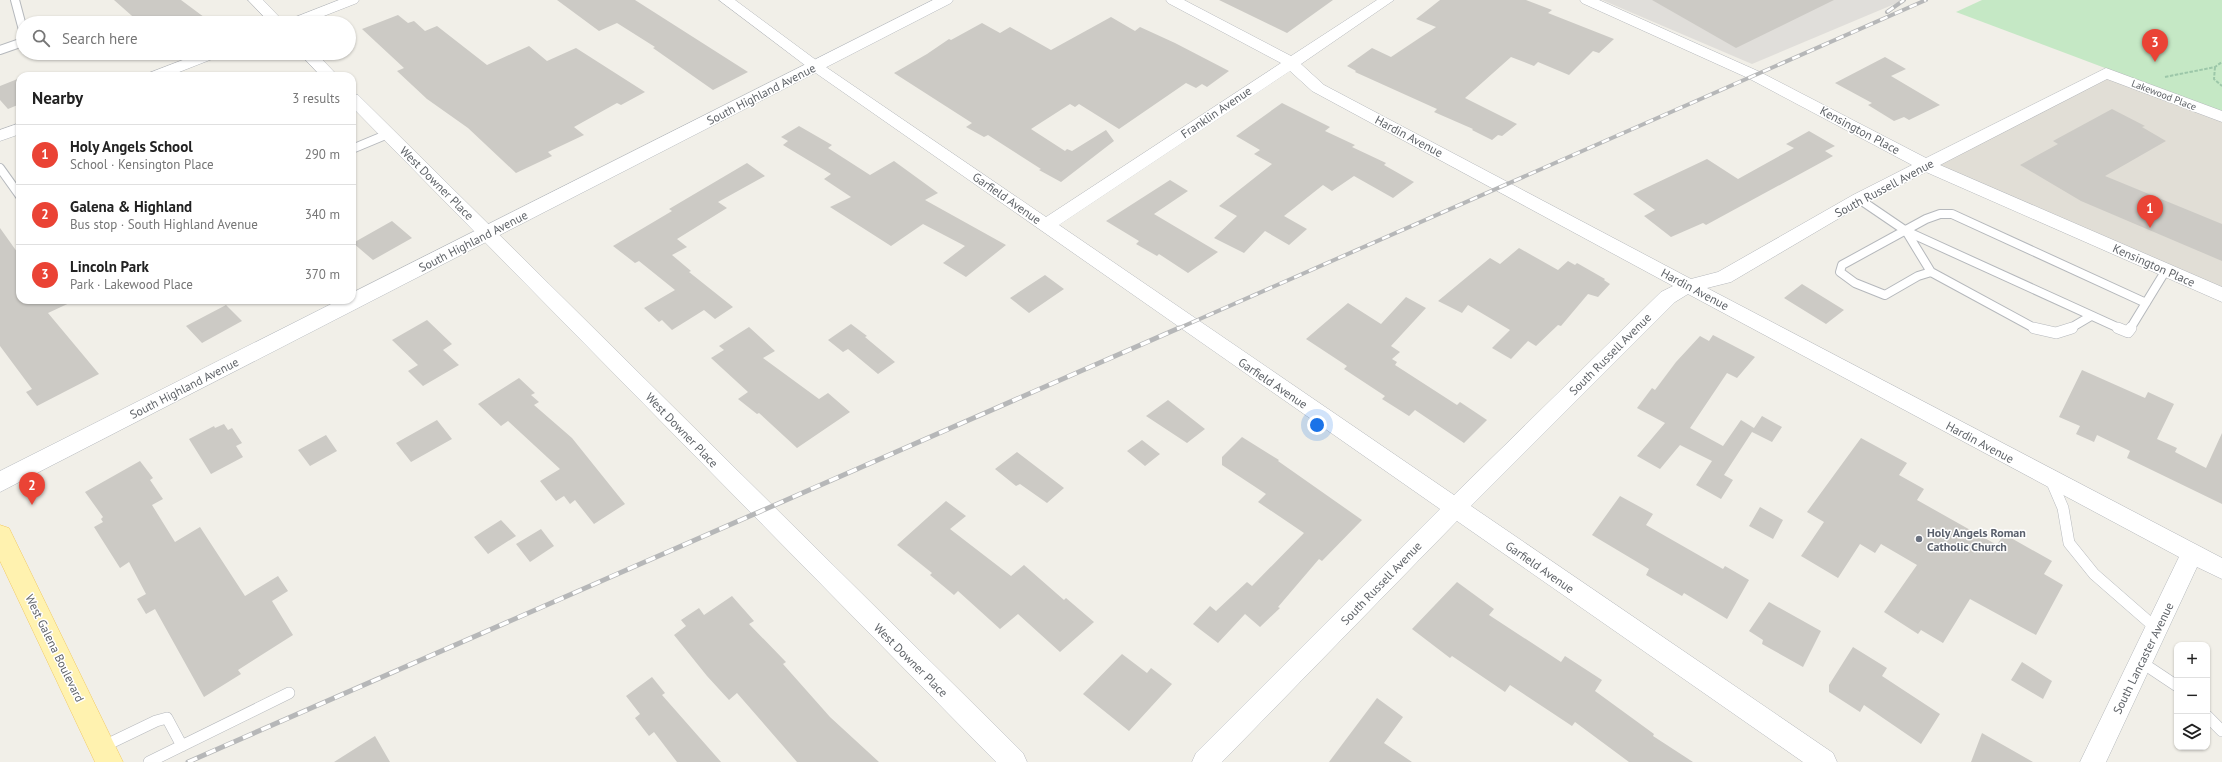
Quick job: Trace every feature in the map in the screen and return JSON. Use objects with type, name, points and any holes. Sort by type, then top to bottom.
[{"type":"main road","name":"West Galena Boulevard","points":[[0,535],[106,755]]},
{"type":"street","points":[[255,0],[271,16]]},
{"type":"street","points":[[311,16],[352,0]]},
{"type":"street","name":"Garfield Avenue","points":[[726,0],[815,66],[1824,762]]},
{"type":"street","name":"South Highland Avenue","points":[[356,301],[946,0]]},
{"type":"street","name":"Hardin Avenue","points":[[1173,0],[1290,62],[1318,88],[2051,480],[2222,569]]},
{"type":"street","name":"Franklin Avenue","points":[[1046,225],[1290,62],[1388,0]]},
{"type":"street","name":"Kensington Place","points":[[1587,0],[1754,75],[1926,165],[2222,295]]},
{"type":"street","points":[[165,72],[197,60]]},
{"type":"street","points":[[314,60],[326,72]]},
{"type":"street","name":"South Russell Avenue","points":[[1205,762],[1455,508],[1668,297],[1689,286],[1724,276],[1860,199],[2106,73]]},
{"type":"street","name":"Lakewood Place","points":[[2106,73],[2222,117]]},
{"type":"street","name":"West Downer Place","points":[[356,102],[761,511],[1014,762]]},
{"type":"street","points":[[0,136],[16,130]]},
{"type":"street","name":"South Highland Avenue","points":[[0,482],[350,304]]},
{"type":"street","name":"South Lancaster Avenue","points":[[2092,762],[2157,629],[2192,553]]},
{"type":"lane","points":[[15,0],[19,16]]},
{"type":"lane","points":[[0,50],[16,44]]},
{"type":"lane","points":[[356,147],[388,134]]},
{"type":"lane","points":[[0,168],[16,190]]},
{"type":"lane","points":[[1860,199],[1906,231],[2128,332],[2166,270]]},
{"type":"lane","points":[[1931,272],[1917,275],[1896,292],[1886,295],[1856,283],[1843,276],[1840,272],[1842,265],[1906,231],[1940,214],[1952,214],[2146,303]]},
{"type":"lane","points":[[1906,231],[1931,272],[2037,329],[2056,333],[2071,328],[2091,316]]},
{"type":"lane","points":[[2051,480],[2063,508],[2069,543],[2094,574],[2157,629]]},
{"type":"lane","points":[[2141,662],[2174,684]]},
{"type":"lane","points":[[149,762],[289,693]]},
{"type":"lane","points":[[106,755],[156,721],[167,718],[182,746]]},
{"type":"lane","points":[[2210,719],[2222,731]]},
{"type":"path","points":[[2164,77],[2215,67],[2222,62]]},
{"type":"path","points":[[2215,67],[2214,79],[2222,86]]},
{"type":"shaded area","points":[[1602,0],[1904,0],[1752,64]]},
{"type":"shaded area","points":[[2109,76],[2222,119],[2222,291],[1933,166]]},
{"type":"green space","points":[[1982,0],[2222,0],[2222,112],[1956,12]]},
{"type":"building","points":[[114,0],[181,0],[203,16],[132,16]]},
{"type":"building","points":[[557,0],[635,0],[748,72],[713,90],[653,48],[655,47],[617,23],[599,31]]},
{"type":"building","points":[[1219,0],[1333,0],[1287,33]]},
{"type":"building","points":[[1440,0],[1526,0],[1552,10],[1548,13],[1614,39],[1599,53],[1593,51],[1569,75],[1538,62],[1534,66],[1511,57],[1465,98],[1517,124],[1502,136],[1498,135],[1492,140],[1472,130],[1473,129],[1434,112],[1437,109],[1355,72],[1356,71],[1347,66],[1372,48],[1391,57],[1436,27],[1416,19]]},
{"type":"building","points":[[1652,0],[1834,0],[1736,48]]},
{"type":"building","points":[[398,15],[408,23],[414,21],[425,31],[437,26],[487,65],[529,46],[547,61],[576,48],[645,92],[621,105],[617,103],[574,127],[584,135],[548,152],[552,156],[516,173],[468,128],[427,99],[397,71],[404,68],[362,29]]},
{"type":"building","points":[[1111,17],[1135,31],[1140,27],[1175,43],[1229,71],[1207,87],[1202,84],[1196,88],[1186,83],[1119,129],[1079,104],[1075,107],[1070,104],[1031,129],[1065,151],[1067,149],[1072,151],[1106,130],[1114,141],[1061,182],[1039,170],[1041,169],[988,135],[984,137],[966,127],[972,123],[894,73],[949,39],[951,40],[982,23],[1000,33],[1010,27],[1051,50]]},
{"type":"building","points":[[1885,57],[1906,69],[1891,76],[1940,105],[1909,120],[1904,117],[1894,121],[1868,105],[1872,103],[1835,83]]},
{"type":"building","points":[[16,80],[16,106],[8,109],[0,100],[0,86]]},
{"type":"building","points":[[1282,103],[1330,127],[1325,131],[1355,145],[1352,147],[1386,163],[1384,165],[1414,182],[1393,198],[1354,176],[1332,191],[1323,185],[1284,216],[1307,229],[1289,245],[1265,231],[1244,253],[1214,238],[1237,216],[1219,206],[1272,164],[1254,154],[1260,150],[1236,136]]},
{"type":"building","points":[[2112,109],[2145,126],[2142,127],[2166,141],[2105,176],[2222,224],[2222,261],[2081,201],[2020,165],[2058,144],[2053,141]]},
{"type":"building","points":[[799,126],[832,145],[828,148],[870,175],[894,161],[938,193],[925,200],[1006,245],[966,277],[943,263],[965,246],[923,224],[891,246],[830,207],[851,197],[824,179],[831,174],[783,145],[788,141],[781,137]]},
{"type":"building","points":[[1809,131],[1835,146],[1825,151],[1833,156],[1706,225],[1703,223],[1671,237],[1644,216],[1655,210],[1633,194],[1707,159],[1738,179],[1794,148],[1786,144]]},
{"type":"building","points":[[747,163],[765,176],[718,202],[727,208],[677,239],[687,247],[672,255],[691,271],[689,272],[733,307],[715,319],[704,310],[672,330],[662,320],[659,322],[644,308],[675,290],[639,261],[635,263],[613,246],[672,211],[669,209]]},
{"type":"building","points":[[1170,180],[1188,191],[1154,214],[1218,252],[1188,273],[1159,254],[1157,256],[1136,244],[1139,241],[1106,221]]},
{"type":"building","points":[[392,221],[412,238],[373,260],[356,246],[356,241]]},
{"type":"building","points":[[0,228],[16,250],[16,304],[67,304],[48,313],[99,374],[37,406],[26,392],[32,389],[0,346]]},
{"type":"building","points":[[1519,248],[1558,270],[1568,261],[1575,265],[1577,263],[1605,279],[1604,280],[1610,284],[1598,297],[1588,294],[1561,326],[1558,325],[1536,346],[1528,341],[1511,359],[1492,348],[1510,330],[1468,305],[1462,313],[1438,301],[1490,258],[1500,264]]},
{"type":"building","points":[[1045,275],[1064,289],[1029,313],[1010,298]]},
{"type":"building","points":[[1802,284],[1844,310],[1826,324],[1784,298]]},
{"type":"building","points":[[1406,297],[1426,308],[1391,346],[1400,352],[1392,359],[1397,362],[1395,365],[1457,405],[1460,402],[1487,420],[1464,443],[1415,410],[1409,416],[1382,399],[1385,396],[1344,369],[1347,366],[1306,339],[1348,303],[1381,324]]},
{"type":"building","points":[[226,305],[242,321],[202,343],[186,326]]},
{"type":"building","points":[[427,320],[452,344],[443,350],[459,365],[423,386],[408,371],[418,365],[392,340]]},
{"type":"building","points":[[851,324],[867,336],[865,337],[895,362],[878,374],[848,349],[843,352],[828,340]]},
{"type":"building","points":[[749,327],[775,351],[763,358],[819,399],[828,393],[850,412],[797,448],[759,413],[757,414],[738,399],[748,392],[711,358],[724,350],[719,346]]},
{"type":"building","points":[[1713,335],[1755,357],[1737,378],[1727,373],[1690,428],[1723,446],[1741,420],[1754,428],[1762,416],[1782,427],[1772,442],[1752,432],[1724,475],[1733,480],[1721,499],[1696,485],[1712,461],[1680,445],[1660,469],[1637,456],[1665,423],[1637,408],[1652,388],[1655,390],[1676,362],[1700,336],[1709,341]]},
{"type":"building","points":[[2082,370],[2145,398],[2148,392],[2174,404],[2157,439],[2177,448],[2175,452],[2206,468],[2222,433],[2222,504],[2127,458],[2130,451],[2097,435],[2094,442],[2076,434],[2080,426],[2059,417]]},
{"type":"building","points":[[519,378],[535,393],[531,395],[539,402],[534,405],[572,438],[625,504],[594,524],[575,500],[570,504],[564,496],[556,501],[540,481],[560,469],[508,421],[501,426],[478,404]]},
{"type":"building","points":[[1168,400],[1205,429],[1187,443],[1146,416]]},
{"type":"building","points":[[437,420],[452,439],[411,462],[396,443]]},
{"type":"building","points":[[224,424],[228,430],[232,428],[242,443],[236,446],[243,457],[211,474],[189,439],[214,426],[215,428]]},
{"type":"building","points":[[326,435],[337,451],[310,466],[298,450]]},
{"type":"building","points":[[1242,437],[1279,460],[1278,461],[1362,520],[1322,561],[1319,559],[1278,607],[1280,608],[1260,627],[1245,614],[1218,643],[1193,624],[1210,606],[1216,611],[1247,582],[1252,586],[1304,533],[1258,502],[1266,494],[1222,465],[1222,457]]},
{"type":"building","name":"Holy Angels Roman Catholic Church","points":[[1861,438],[1907,463],[1899,475],[1924,489],[1917,500],[1997,545],[2004,534],[2052,561],[2044,574],[2063,585],[2036,635],[1970,599],[1943,643],[1921,630],[1918,634],[1884,612],[1917,565],[1881,544],[1875,553],[1860,544],[1838,578],[1801,556],[1824,522],[1807,512]]},
{"type":"building","points":[[1142,440],[1160,454],[1145,466],[1127,451]]},
{"type":"building","points":[[1017,452],[1064,488],[1047,503],[1020,484],[1016,486],[995,469]]},
{"type":"building","points":[[140,461],[153,478],[150,480],[163,499],[152,505],[175,542],[200,527],[245,596],[278,576],[288,591],[272,601],[293,635],[238,670],[241,674],[204,697],[155,609],[146,614],[137,599],[146,594],[129,562],[120,568],[94,527],[103,522],[101,519],[103,517],[85,492]]},
{"type":"building","points":[[1620,496],[1653,514],[1646,525],[1723,569],[1725,566],[1749,580],[1727,619],[1684,593],[1682,596],[1646,575],[1649,569],[1592,535]]},
{"type":"building","points":[[946,501],[966,516],[950,529],[1011,576],[1024,565],[1064,600],[1066,598],[1094,622],[1060,652],[1018,614],[1000,629],[958,591],[954,595],[930,575],[932,573],[897,545]]},
{"type":"building","points":[[1760,507],[1783,520],[1773,539],[1749,526]]},
{"type":"building","points":[[501,520],[516,536],[488,554],[474,537]]},
{"type":"building","points":[[541,529],[554,546],[530,562],[516,544]]},
{"type":"building","points":[[1457,582],[1494,609],[1489,615],[1561,662],[1565,656],[1602,680],[1595,691],[1654,734],[1653,736],[1693,762],[1629,762],[1575,722],[1572,726],[1510,685],[1505,692],[1452,656],[1450,658],[1412,629]]},
{"type":"building","points":[[732,596],[754,621],[749,624],[786,662],[783,664],[830,717],[879,762],[797,762],[737,693],[729,700],[707,676],[674,635],[686,626],[681,620],[699,608],[704,615]]},
{"type":"building","points":[[1769,602],[1821,631],[1803,667],[1762,644],[1763,640],[1749,631]]},
{"type":"building","points":[[1853,647],[1887,668],[1882,676],[1940,714],[1921,744],[1864,705],[1860,712],[1829,692],[1829,685]]},
{"type":"building","points":[[1122,654],[1147,673],[1151,668],[1172,684],[1129,731],[1083,694]]},
{"type":"building","points":[[2022,662],[2052,681],[2043,699],[2011,680]]},
{"type":"building","points":[[652,677],[665,693],[662,695],[721,762],[677,762],[654,732],[649,736],[635,718],[640,714],[626,696]]},
{"type":"building","points":[[1377,698],[1403,717],[1384,743],[1412,762],[1329,762]]},
{"type":"building","points":[[1982,733],[2033,762],[1971,762]]},
{"type":"building","points":[[375,736],[390,762],[334,762]]},
{"type":"railway","points":[[1887,12],[1904,0]]},
{"type":"railway","points":[[1177,329],[1926,0]]},
{"type":"railway","points":[[188,762],[1179,328]]},
{"type":"place","name":"Lincoln Park","points":[[2155,62]]},
{"type":"place","name":"Holy Angels School","points":[[2150,228]]},
{"type":"place","name":"Galena & Highland","points":[[32,505]]},
{"type":"place","name":"Holy Angels Roman Catholic Church","points":[[1919,539]]}]
